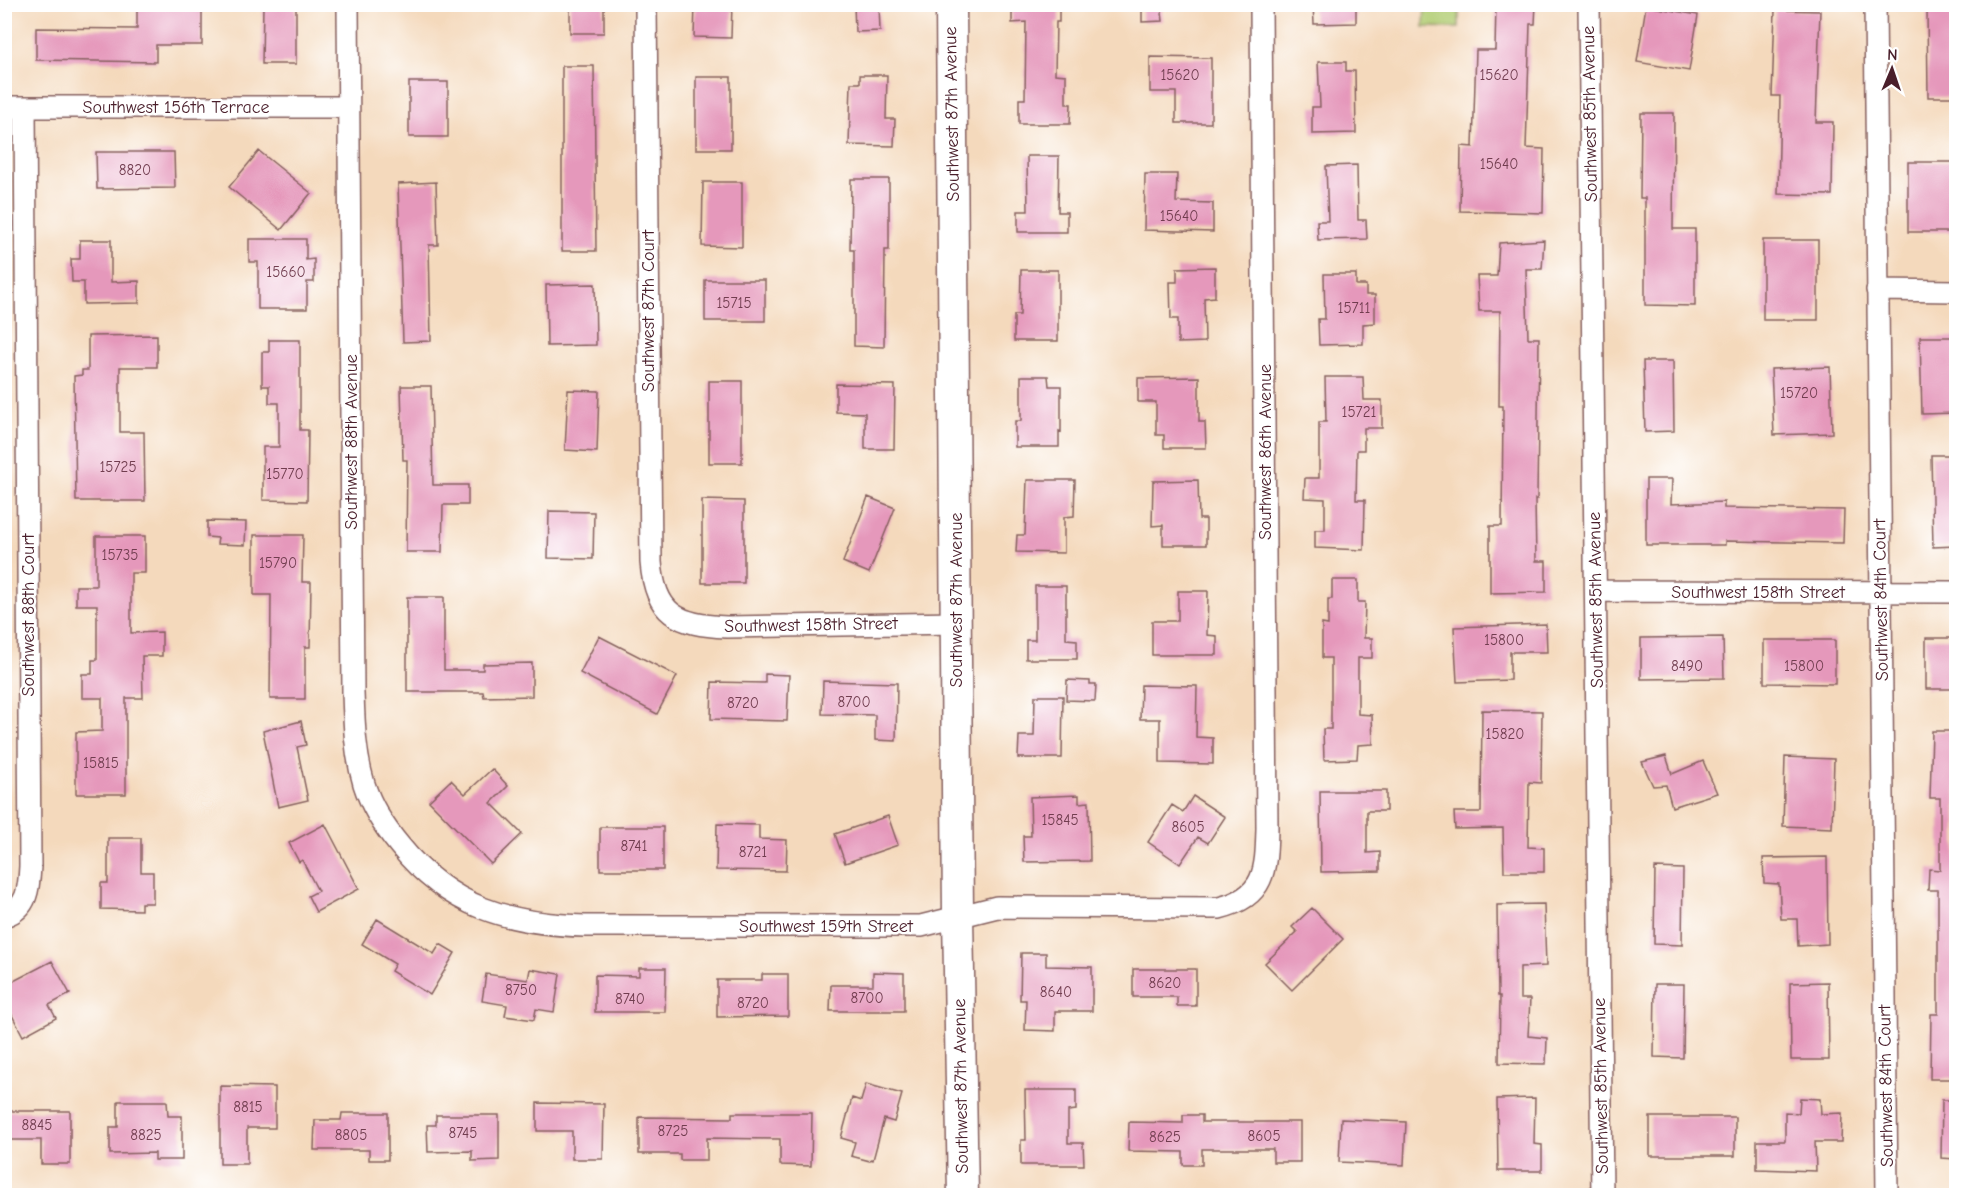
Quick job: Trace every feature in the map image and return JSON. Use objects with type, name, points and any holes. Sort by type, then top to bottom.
[{"type":"street","name":"Southwest 88th Avenue","points":[[348,4],[354,729],[364,785],[376,810],[413,863]]},
{"type":"street","name":"Southwest 87th Court","points":[[646,4],[651,562],[656,594],[669,612]]},
{"type":"street","name":"Southwest 87th Avenue","points":[[951,4],[958,916],[963,1196]]},
{"type":"street","name":"Southwest 86th Avenue","points":[[1249,894],[1258,883],[1264,870],[1268,828],[1261,4]]},
{"type":"street","name":"Southwest 85th Avenue","points":[[1589,4],[1602,1196]]},
{"type":"street","name":"Southwest 84th Court","points":[[1875,4],[1887,1196]]},
{"type":"street","name":"Southwest 156th Terrace","points":[[15,107],[348,107]]},
{"type":"street","name":"Southwest 88th Court","points":[[4,916],[23,905],[28,888],[30,866],[15,107]]},
{"type":"street","points":[[1877,290],[1956,291]]},
{"type":"street","name":"Southwest 158th Street","points":[[1596,591],[1956,592]]},
{"type":"street","name":"Southwest 158th Street","points":[[669,612],[685,620],[714,627],[956,623]]},
{"type":"street","name":"Southwest 159th Street","points":[[413,863],[449,892],[476,907],[503,916],[558,926],[921,926],[997,907],[1219,908],[1240,901],[1249,894]]},
{"type":"green space","points":[[1425,4],[1459,5],[1459,28],[1424,27]]},
{"type":"building","points":[[263,4],[296,4],[296,64],[262,64]]},
{"type":"building","points":[[570,4],[604,4],[604,33],[570,33]]},
{"type":"building","points":[[695,4],[732,4],[731,38],[694,37]]},
{"type":"building","points":[[854,4],[879,4],[880,31],[855,32]]},
{"type":"building","points":[[1012,4],[1059,4],[1059,22],[1056,22],[1055,74],[1066,75],[1066,104],[1071,104],[1070,124],[1019,124],[1019,99],[1025,99],[1026,22],[1012,23]]},
{"type":"building","points":[[1142,4],[1161,4],[1163,21],[1142,22]]},
{"type":"building","points":[[1313,4],[1356,4],[1356,23],[1314,24]]},
{"type":"building","points":[[1496,4],[1536,4],[1535,24],[1530,24],[1526,148],[1544,149],[1543,213],[1460,211],[1461,146],[1473,147],[1476,50],[1495,50]]},
{"type":"building","points":[[137,6],[202,6],[202,45],[156,45],[156,62],[36,60],[36,28],[137,29]]},
{"type":"building","points":[[1646,6],[1698,15],[1689,71],[1637,62]]},
{"type":"building","points":[[1956,7],[1956,97],[1928,97],[1927,8]]},
{"type":"building","points":[[1775,10],[1820,11],[1816,122],[1833,122],[1832,195],[1778,194],[1780,96],[1772,96]]},
{"type":"building","points":[[1150,57],[1211,58],[1211,123],[1176,123],[1176,92],[1150,92]]},
{"type":"building","points":[[1318,62],[1346,62],[1346,71],[1355,71],[1356,133],[1312,134],[1312,107],[1320,107]]},
{"type":"building","points":[[562,66],[594,66],[596,251],[562,251]]},
{"type":"building","points":[[860,75],[887,75],[886,119],[895,119],[894,146],[849,145],[851,83],[860,83]]},
{"type":"building","points":[[696,77],[731,77],[731,149],[696,149]]},
{"type":"building","points":[[409,82],[448,82],[448,137],[409,137]]},
{"type":"building","points":[[1641,113],[1674,113],[1673,229],[1695,229],[1695,306],[1645,305],[1645,198],[1640,198]]},
{"type":"building","points":[[259,151],[311,193],[281,230],[229,187]]},
{"type":"building","points":[[96,152],[174,152],[175,188],[97,189]]},
{"type":"building","points":[[1027,156],[1059,156],[1058,212],[1067,212],[1067,232],[1018,232],[1018,211],[1028,211]]},
{"type":"building","points":[[1908,162],[1956,162],[1956,232],[1908,232]]},
{"type":"building","points":[[1357,165],[1358,220],[1366,220],[1367,239],[1318,240],[1317,221],[1328,221],[1326,166]]},
{"type":"building","points":[[1145,174],[1177,174],[1176,202],[1213,203],[1213,232],[1144,230]]},
{"type":"building","points":[[851,179],[889,179],[889,250],[885,250],[884,347],[854,346],[854,250],[850,250]]},
{"type":"building","points":[[436,182],[438,245],[429,245],[431,341],[403,342],[398,184]]},
{"type":"building","points":[[703,182],[742,182],[742,247],[702,246]]},
{"type":"building","points":[[249,239],[306,239],[306,260],[314,259],[314,282],[307,282],[307,309],[258,309],[258,262],[249,262]]},
{"type":"building","points":[[80,240],[111,240],[111,282],[139,281],[139,303],[84,304],[84,282],[72,282],[71,259],[80,259]]},
{"type":"building","points":[[1544,240],[1542,269],[1526,269],[1528,338],[1539,338],[1537,499],[1535,499],[1536,561],[1546,561],[1546,592],[1490,593],[1490,526],[1502,526],[1503,406],[1499,406],[1500,311],[1479,311],[1477,276],[1497,276],[1499,243]]},
{"type":"building","points":[[1763,240],[1818,240],[1818,320],[1763,320]]},
{"type":"building","points":[[1215,267],[1215,297],[1204,298],[1205,342],[1178,343],[1178,319],[1171,319],[1170,282],[1177,282],[1177,268]]},
{"type":"building","points":[[1021,270],[1058,270],[1058,341],[1014,341],[1014,315],[1020,315]]},
{"type":"building","points":[[1324,274],[1356,274],[1356,285],[1366,285],[1366,295],[1375,295],[1375,323],[1363,324],[1363,344],[1319,345],[1318,319],[1325,319]]},
{"type":"building","points":[[705,280],[765,280],[765,321],[705,321]]},
{"type":"building","points":[[595,284],[596,345],[547,346],[546,285]]},
{"type":"building","points":[[157,335],[157,367],[120,367],[120,432],[144,432],[145,501],[76,501],[74,376],[82,375],[82,370],[88,370],[88,336]]},
{"type":"building","points":[[1920,337],[1956,337],[1956,413],[1922,414]]},
{"type":"building","points":[[269,340],[300,340],[300,430],[308,430],[307,501],[263,500],[263,447],[279,447],[279,403],[269,403],[269,386],[262,386],[262,352],[269,352]]},
{"type":"building","points":[[1643,361],[1673,361],[1674,431],[1645,432]]},
{"type":"building","points":[[1830,367],[1832,433],[1774,435],[1771,369]]},
{"type":"building","points":[[1021,376],[1048,376],[1049,386],[1061,386],[1059,447],[1015,447],[1015,421],[1021,421]]},
{"type":"building","points":[[1199,377],[1199,422],[1205,422],[1206,448],[1164,448],[1164,435],[1156,435],[1156,402],[1138,402],[1138,378]]},
{"type":"building","points":[[1325,377],[1363,377],[1364,400],[1382,400],[1382,428],[1364,428],[1364,450],[1357,450],[1356,500],[1365,500],[1364,550],[1315,548],[1315,530],[1325,530],[1325,499],[1304,498],[1305,478],[1319,478],[1319,422],[1326,422]]},
{"type":"building","points":[[709,381],[742,381],[742,463],[709,463]]},
{"type":"building","points":[[836,384],[895,385],[894,449],[865,449],[865,413],[836,412]]},
{"type":"building","points":[[401,386],[431,386],[433,485],[468,485],[468,505],[443,505],[442,552],[406,552],[407,460],[403,460]]},
{"type":"building","points":[[568,390],[599,391],[597,452],[565,450]]},
{"type":"building","points":[[1931,455],[1956,455],[1956,546],[1933,547]]},
{"type":"building","points":[[1646,479],[1672,479],[1671,504],[1724,502],[1724,508],[1844,510],[1843,543],[1725,541],[1725,545],[1646,545]]},
{"type":"building","points":[[1027,480],[1075,480],[1074,516],[1064,517],[1064,553],[1016,552],[1017,535],[1025,535]]},
{"type":"building","points":[[1198,480],[1199,519],[1206,519],[1206,545],[1163,545],[1163,525],[1152,526],[1153,481]]},
{"type":"building","points":[[868,497],[895,508],[869,573],[843,562]]},
{"type":"building","points":[[702,500],[744,501],[744,583],[702,583]]},
{"type":"building","points":[[549,511],[594,512],[593,559],[548,558]]},
{"type":"building","points":[[207,521],[246,522],[245,545],[217,544],[218,538],[207,537]]},
{"type":"building","points":[[254,535],[303,535],[302,582],[311,582],[310,647],[305,647],[305,699],[270,699],[271,595],[254,595]]},
{"type":"building","points":[[96,536],[145,536],[145,573],[131,573],[131,633],[162,632],[162,656],[142,656],[143,698],[126,698],[126,794],[76,794],[76,732],[102,731],[102,698],[82,698],[82,674],[92,674],[92,660],[97,660],[97,605],[76,605],[76,586],[96,586]]},
{"type":"building","points":[[1332,580],[1358,580],[1358,602],[1365,602],[1364,638],[1372,638],[1372,658],[1358,658],[1358,714],[1372,715],[1373,744],[1358,745],[1357,759],[1324,760],[1323,729],[1331,729],[1331,658],[1322,658],[1322,624],[1328,625],[1328,599],[1332,599]]},
{"type":"building","points":[[1035,586],[1066,586],[1066,639],[1077,640],[1077,659],[1026,659],[1026,640],[1035,640]]},
{"type":"building","points":[[1178,591],[1208,591],[1207,635],[1217,636],[1217,655],[1152,655],[1152,621],[1178,621]]},
{"type":"building","points":[[407,597],[444,597],[444,670],[483,670],[483,664],[532,663],[532,696],[484,697],[483,692],[407,692]]},
{"type":"building","points":[[1546,624],[1547,652],[1510,652],[1510,680],[1457,682],[1454,627]]},
{"type":"building","points":[[599,636],[677,676],[657,714],[580,673]]},
{"type":"building","points":[[1723,637],[1724,678],[1641,679],[1641,638]]},
{"type":"building","points":[[1926,638],[1956,638],[1956,689],[1926,689]]},
{"type":"building","points":[[1764,640],[1835,640],[1835,684],[1764,683]]},
{"type":"building","points":[[765,674],[789,675],[787,721],[711,719],[712,682],[765,683]]},
{"type":"building","points":[[1067,680],[1090,681],[1090,684],[1096,684],[1095,701],[1066,700]]},
{"type":"building","points":[[823,681],[897,683],[896,741],[875,740],[875,715],[822,714]]},
{"type":"building","points":[[1141,685],[1197,686],[1196,737],[1213,738],[1213,764],[1160,763],[1160,719],[1140,719]]},
{"type":"building","points":[[1035,696],[1063,696],[1062,758],[1018,758],[1019,736],[1034,736]]},
{"type":"building","points":[[1482,710],[1542,711],[1541,783],[1529,782],[1528,847],[1544,848],[1544,872],[1504,872],[1503,828],[1455,829],[1454,812],[1481,812]]},
{"type":"building","points":[[301,721],[306,745],[297,747],[308,800],[278,807],[263,731]]},
{"type":"building","points":[[1932,731],[1956,731],[1956,1079],[1930,1079],[1931,1014],[1938,1014],[1938,890],[1928,890],[1929,869],[1940,870],[1940,798],[1930,798]]},
{"type":"building","points":[[1666,756],[1672,774],[1703,761],[1717,793],[1672,807],[1666,785],[1653,786],[1642,762]]},
{"type":"building","points":[[1785,757],[1834,759],[1832,828],[1783,826]]},
{"type":"building","points":[[492,769],[508,786],[491,803],[522,834],[491,864],[429,801],[451,780],[465,794]]},
{"type":"building","points":[[1320,791],[1386,791],[1386,811],[1367,811],[1367,853],[1380,852],[1380,871],[1321,872]]},
{"type":"building","points":[[1079,795],[1079,803],[1089,802],[1090,861],[1024,862],[1023,836],[1031,836],[1030,797]]},
{"type":"building","points":[[1193,796],[1225,817],[1208,843],[1198,837],[1180,864],[1148,842],[1172,805],[1183,812]]},
{"type":"building","points":[[888,816],[898,845],[845,863],[835,834]]},
{"type":"building","points":[[325,824],[359,889],[316,912],[308,896],[318,891],[302,860],[299,862],[289,843]]},
{"type":"building","points":[[717,824],[759,825],[759,839],[787,840],[786,871],[716,870]]},
{"type":"building","points":[[600,827],[663,827],[663,870],[600,870]]},
{"type":"building","points":[[108,838],[141,838],[141,872],[153,872],[153,903],[141,903],[141,910],[101,909],[101,883],[108,883]]},
{"type":"building","points":[[1827,857],[1828,944],[1798,946],[1797,919],[1781,919],[1779,884],[1764,883],[1763,858]]},
{"type":"building","points":[[1655,868],[1683,869],[1682,945],[1654,944]]},
{"type":"building","points":[[1544,904],[1546,966],[1520,967],[1520,999],[1530,999],[1528,1036],[1547,1038],[1546,1064],[1499,1063],[1500,996],[1498,996],[1497,905]]},
{"type":"building","points":[[1312,908],[1343,939],[1292,990],[1265,963],[1297,932],[1292,927]]},
{"type":"building","points":[[377,919],[434,954],[440,944],[455,953],[430,995],[391,971],[395,964],[362,944]]},
{"type":"building","points":[[1021,953],[1046,953],[1046,966],[1092,967],[1092,1011],[1055,1011],[1055,1031],[1025,1030],[1026,1000],[1020,1000]]},
{"type":"building","points":[[52,961],[70,994],[49,1005],[56,1018],[23,1036],[4,1000],[4,986]]},
{"type":"building","points":[[639,968],[666,968],[665,1012],[595,1012],[595,975],[639,976]]},
{"type":"building","points":[[530,969],[560,974],[554,1012],[536,1009],[534,1020],[505,1016],[507,1005],[482,1001],[486,974],[528,980]]},
{"type":"building","points":[[1133,969],[1196,969],[1196,1006],[1177,1006],[1177,997],[1133,997]]},
{"type":"building","points":[[873,972],[904,973],[904,1011],[830,1011],[831,985],[873,985]]},
{"type":"building","points":[[762,974],[788,974],[788,1016],[717,1017],[717,980],[762,980]]},
{"type":"building","points":[[1828,982],[1829,1060],[1791,1060],[1790,983]]},
{"type":"building","points":[[1655,984],[1684,984],[1683,1058],[1654,1057]]},
{"type":"building","points":[[866,1084],[902,1094],[894,1122],[884,1119],[873,1160],[870,1161],[851,1156],[855,1142],[841,1138],[852,1098],[861,1101]]},
{"type":"building","points":[[220,1086],[275,1087],[275,1128],[247,1128],[247,1164],[220,1164]]},
{"type":"building","points":[[1025,1090],[1076,1090],[1076,1110],[1068,1111],[1068,1143],[1083,1143],[1084,1165],[1021,1165],[1021,1140],[1026,1140]]},
{"type":"building","points":[[1535,1098],[1534,1144],[1542,1145],[1542,1171],[1498,1171],[1497,1099]]},
{"type":"building","points":[[1800,1098],[1820,1099],[1821,1114],[1842,1113],[1841,1142],[1815,1142],[1816,1171],[1757,1169],[1757,1141],[1785,1141],[1785,1112],[1799,1113]]},
{"type":"building","points":[[1942,1100],[1956,1100],[1956,1159],[1941,1158]]},
{"type":"building","points":[[118,1101],[167,1101],[168,1116],[182,1116],[182,1160],[155,1160],[155,1153],[110,1154],[110,1127],[118,1127]]},
{"type":"building","points":[[537,1103],[604,1104],[603,1159],[572,1159],[572,1131],[537,1131]]},
{"type":"building","points":[[4,1111],[70,1111],[70,1164],[41,1164],[41,1140],[4,1140]]},
{"type":"building","points":[[342,1113],[388,1113],[388,1160],[369,1160],[369,1150],[314,1150],[315,1120],[341,1120]]},
{"type":"building","points":[[732,1113],[812,1113],[811,1166],[780,1165],[780,1139],[707,1138],[707,1160],[680,1160],[680,1154],[639,1154],[639,1117],[732,1118]]},
{"type":"building","points":[[436,1115],[499,1115],[499,1160],[472,1161],[472,1151],[428,1152],[427,1125],[436,1125]]},
{"type":"building","points":[[1183,1115],[1202,1115],[1202,1122],[1300,1122],[1300,1162],[1273,1162],[1273,1149],[1202,1149],[1202,1165],[1183,1165],[1183,1152],[1128,1151],[1129,1122],[1183,1123]]},
{"type":"building","points":[[1650,1117],[1735,1117],[1735,1156],[1650,1156]]},
{"type":"building","points":[[1341,1119],[1406,1122],[1404,1165],[1339,1162]]}]
